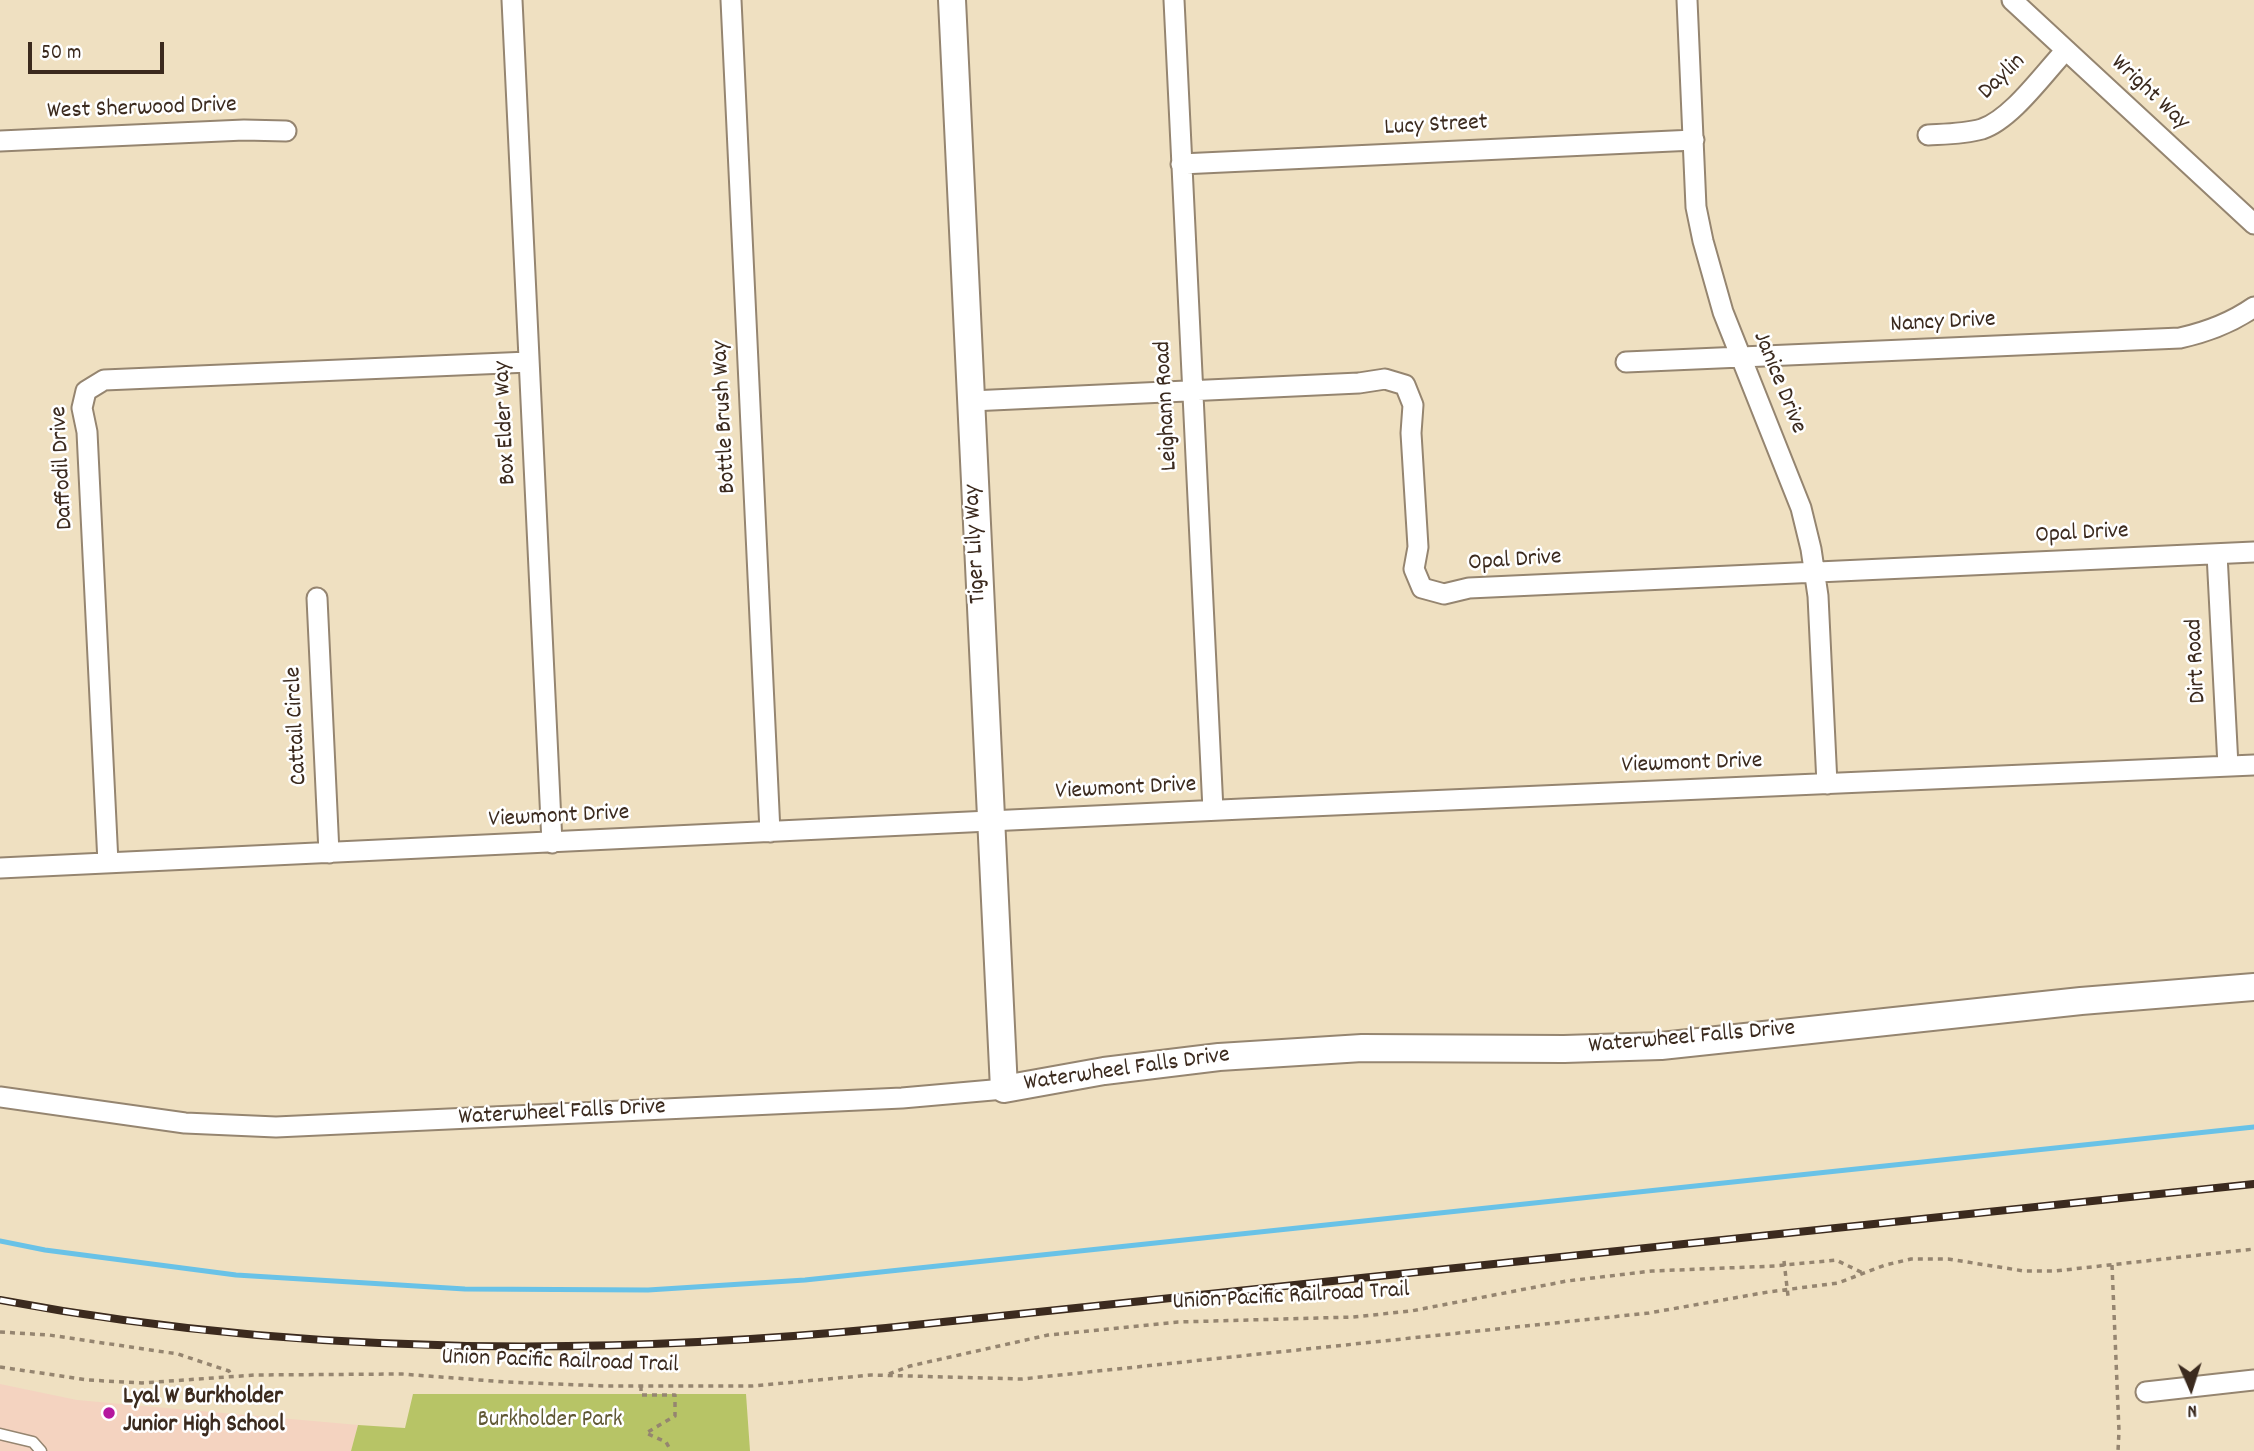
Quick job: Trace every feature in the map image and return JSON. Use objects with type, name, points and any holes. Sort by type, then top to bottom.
[{"type":"street","name":"Box Elder Way","points":[[512,0],[552,843]]},
{"type":"street","name":"Bottle Brush Way","points":[[730,0],[770,832]]},
{"type":"street","name":"Tiger Lily Way","points":[[952,0],[1004,1089]]},
{"type":"street","name":"Leighann Road","points":[[1174,0],[1213,810]]},
{"type":"street","name":"Janice Drive","points":[[1687,0],[1696,207],[1723,312],[1801,508],[1816,572],[1827,784]]},
{"type":"street","name":"Wright Way","points":[[2011,0],[2254,224]]},
{"type":"street","name":"Daylin","points":[[1928,135],[1959,134],[1984,128],[2006,114],[2066,50]]},
{"type":"street","name":"West Sherwood Drive","points":[[0,141],[244,130],[286,131]]},
{"type":"street","name":"Lucy Street","points":[[1181,163],[1693,140]]},
{"type":"street","name":"Nancy Drive","points":[[1626,362],[2180,338],[2228,323],[2254,307]]},
{"type":"street","name":"Daffodil Drive","points":[[108,863],[86,432],[82,408],[86,391],[104,380],[528,362]]},
{"type":"street","name":"Opal Drive","points":[[971,401],[1359,383],[1385,379],[1405,385],[1413,405],[1411,433],[1418,547],[1414,569],[1422,588],[1444,594],[1469,588],[2254,552]]},
{"type":"street","name":"Dirt Road","points":[[2217,554],[2228,766]]},
{"type":"street","name":"Cattail Circle","points":[[317,598],[329,853]]},
{"type":"street","name":"Viewmont Drive","points":[[0,868],[1213,810],[2254,765]]},
{"type":"street","name":"Waterwheel Falls Drive","points":[[0,1097],[185,1123],[276,1127],[902,1098],[1004,1089],[1116,1069],[1219,1057],[1362,1048],[1564,1049],[1661,1046],[2081,1001],[2254,987]]},
{"type":"street","points":[[2146,1392],[2254,1381]]},
{"type":"lane","points":[[0,1434],[33,1443],[41,1451]]},
{"type":"path","name":"Union Pacific Railroad Trail","points":[[0,1367],[88,1380],[142,1383],[232,1377],[402,1374],[506,1382],[641,1386],[752,1386],[886,1375],[1022,1379],[1589,1321],[1838,1283],[1885,1265],[1911,1259],[1948,1259],[2024,1271],[2112,1265],[2254,1249]]},
{"type":"path","name":"Union Pacific Railroad Trail","points":[[886,1375],[910,1366],[1048,1335],[1178,1322],[1299,1320],[1411,1311],[1567,1281],[1652,1271],[1836,1260],[1865,1273]]},
{"type":"path","points":[[1785,1263],[1788,1296]]},
{"type":"path","points":[[2112,1265],[2118,1451]]},
{"type":"path","name":"Union Pacific Railroad Trail","points":[[0,1332],[50,1335],[178,1354],[229,1371],[232,1377]]},
{"type":"path","points":[[641,1386],[641,1395],[675,1395],[675,1416],[646,1433],[666,1442],[671,1451]]},
{"type":"shaded area","name":"Lyal W Burkholder Junior High School","points":[[0,1384],[77,1400],[358,1425],[351,1451],[0,1451]]},
{"type":"green space","name":"Burkholder Park","points":[[413,1394],[746,1394],[750,1451],[351,1451],[358,1425],[405,1428]]},
{"type":"waterway","points":[[0,1241],[45,1250],[236,1275],[465,1289],[648,1290],[805,1280],[2254,1127]]},
{"type":"railway","points":[[0,1300],[220,1332],[331,1341],[442,1346],[664,1344],[886,1328],[2254,1184]]},
{"type":"place","name":"Lyal W Burkholder Junior High School","points":[[109,1413]]}]
